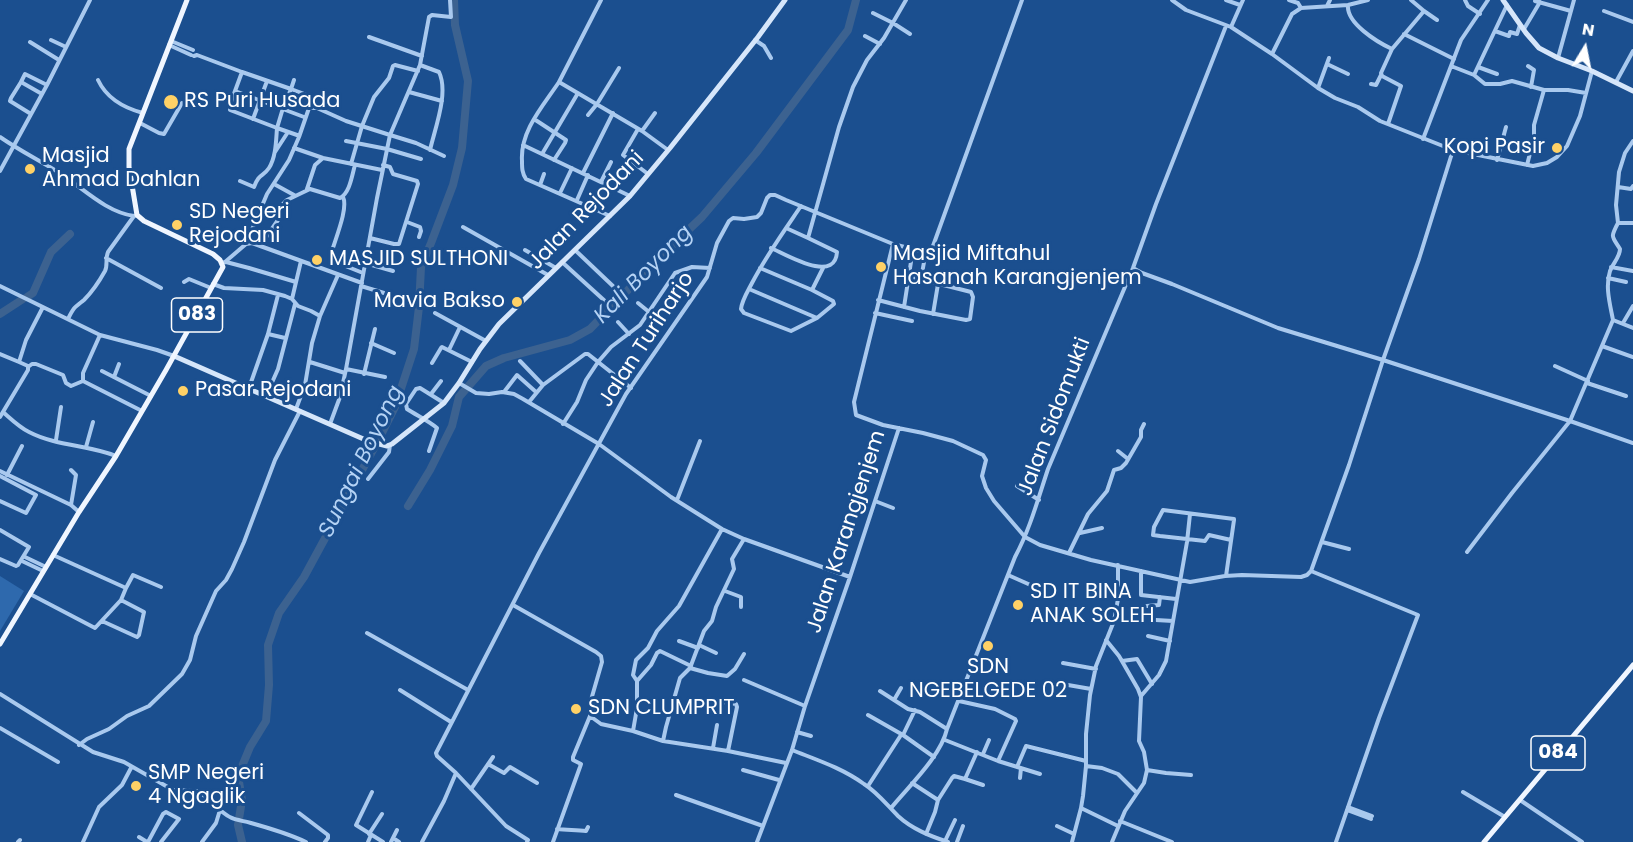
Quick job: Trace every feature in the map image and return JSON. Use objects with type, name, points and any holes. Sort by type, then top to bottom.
[{"type":"main road","points":[[187,0],[129,148],[129,167],[136,216],[213,254],[224,263]]},
{"type":"main road","name":"Jalan Rejodani","points":[[387,445],[444,403],[461,384],[486,340],[499,324],[630,196],[785,0]]},
{"type":"main road","points":[[1505,2],[1539,48],[1633,91]]},
{"type":"main road","name":"083","points":[[0,644],[79,512],[116,456],[224,263]]},
{"type":"main road","points":[[174,356],[368,441],[387,445]]},
{"type":"main road","name":"084","points":[[1484,842],[1633,665]]},
{"type":"street","points":[[0,171],[90,0]]},
{"type":"street","points":[[330,424],[346,371],[390,135],[418,71],[429,17],[432,15],[451,17],[450,0]]},
{"type":"street","points":[[601,0],[559,82],[534,119],[521,152],[526,179],[610,216]]},
{"type":"street","points":[[808,238],[853,87],[867,60],[880,44],[906,0]]},
{"type":"street","points":[[921,279],[926,251],[933,246],[935,241],[1022,0]]},
{"type":"street","points":[[1172,0],[1186,10],[1228,26],[1272,54],[1318,88],[1358,107],[1380,122],[1453,150],[1497,160],[1533,166],[1547,163],[1557,157],[1567,146],[1580,116],[1592,71]]},
{"type":"street","points":[[1226,0],[1241,3]]},
{"type":"street","points":[[1289,0],[1298,3],[1301,8]]},
{"type":"street","points":[[1327,6],[1330,0]]},
{"type":"street","points":[[1272,54],[1292,15],[1301,8],[1368,0]]},
{"type":"street","points":[[1411,0],[1437,20]]},
{"type":"street","points":[[1466,0],[1468,6],[1480,14]]},
{"type":"street","points":[[1423,139],[1461,40],[1488,0]]},
{"type":"street","points":[[1558,58],[1574,0]]},
{"type":"street","points":[[1474,75],[1495,31],[1505,2]]},
{"type":"street","points":[[1495,31],[1509,36],[1510,32],[1517,34],[1537,2],[1571,10]]},
{"type":"street","name":"Jalan Sidomukti","points":[[891,808],[934,757],[945,740],[1015,557],[1025,537],[1048,469],[1133,268],[1156,204],[1228,26],[1241,3]]},
{"type":"street","points":[[1351,3],[1347,10],[1355,24],[1392,49]]},
{"type":"street","points":[[1371,84],[1376,85],[1392,49],[1424,11]]},
{"type":"street","points":[[1604,11],[1633,22]]},
{"type":"street","points":[[873,14],[910,34]]},
{"type":"street","points":[[1404,34],[1454,58]]},
{"type":"street","points":[[865,36],[880,44]]},
{"type":"street","points":[[369,37],[422,56]]},
{"type":"street","points":[[756,39],[771,58]]},
{"type":"street","points":[[51,40],[66,47]]},
{"type":"street","points":[[30,42],[59,60]]},
{"type":"street","points":[[170,43],[315,98]]},
{"type":"street","points":[[1616,82],[1632,54]]},
{"type":"street","points":[[1318,88],[1329,58]]},
{"type":"street","points":[[420,64],[441,74],[442,101],[430,150]]},
{"type":"street","points":[[1327,64],[1348,74]]},
{"type":"street","points":[[260,246],[278,220],[283,204],[295,195],[307,189],[343,197],[347,192],[362,126],[374,97],[388,80],[393,66],[418,71]]},
{"type":"street","points":[[1451,66],[1474,75],[1485,84],[1512,81],[1544,90],[1586,93]]},
{"type":"street","points":[[1528,66],[1534,70],[1531,87]]},
{"type":"street","points":[[1478,67],[1497,74]]},
{"type":"street","points":[[588,115],[619,68]]},
{"type":"street","points":[[242,72],[230,110],[297,135]]},
{"type":"street","points":[[31,114],[10,101],[11,98],[25,74],[47,85]]},
{"type":"street","points":[[1381,75],[1401,86],[1388,124]]},
{"type":"street","points":[[98,80],[118,104],[144,113]]},
{"type":"street","points":[[275,153],[277,128],[294,80]]},
{"type":"street","points":[[253,119],[267,81]]},
{"type":"street","points":[[21,82],[42,94]]},
{"type":"street","points":[[559,82],[613,113],[668,150]]},
{"type":"street","points":[[1527,165],[1534,138],[1534,123],[1544,90]]},
{"type":"street","points":[[235,91],[304,117]]},
{"type":"street","points":[[409,92],[442,101]]},
{"type":"street","points":[[542,154],[578,92]]},
{"type":"street","points":[[140,123],[164,134],[182,103]]},
{"type":"street","points":[[224,263],[246,244],[267,194],[294,148],[309,108],[317,108],[337,118],[444,156]]},
{"type":"street","points":[[577,200],[585,174],[613,113]]},
{"type":"street","points":[[648,174],[623,154],[655,113]]},
{"type":"street","points":[[534,119],[566,141],[554,160]]},
{"type":"street","points":[[1497,160],[1506,128]]},
{"type":"street","points":[[240,181],[254,187],[258,177],[268,170],[288,132]]},
{"type":"street","points":[[0,137],[62,174],[115,211],[136,216],[108,252],[104,272],[85,299],[75,306],[68,319]]},
{"type":"street","points":[[346,141],[421,159]]},
{"type":"street","points":[[1467,552],[1570,421],[1588,382],[1613,320],[1608,294],[1608,278],[1611,267],[1620,254],[1619,246],[1612,239],[1612,235],[1618,223],[1616,205],[1621,161],[1631,149],[1633,141]]},
{"type":"street","points":[[523,146],[630,196]]},
{"type":"street","points":[[294,148],[353,165],[390,167],[393,174],[417,181],[399,244],[370,238]]},
{"type":"street","points":[[899,428],[953,441],[983,454],[986,460],[982,476],[994,501],[1025,537],[1040,545],[1091,560],[1179,580],[1197,581],[1226,576],[1301,577],[1306,575],[1311,572],[1349,465],[1419,259],[1453,150]]},
{"type":"street","points":[[307,189],[315,165],[323,158]]},
{"type":"street","points":[[601,182],[611,162]]},
{"type":"street","points":[[560,193],[572,168]]},
{"type":"street","points":[[540,185],[544,174]]},
{"type":"street","points":[[274,184],[295,195]]},
{"type":"street","points":[[1618,188],[1631,189],[1633,186]]},
{"type":"street","name":"Jalan Turiharjo","points":[[456,773],[437,756],[437,751],[451,722],[539,553],[631,388],[702,285],[710,268],[717,243],[729,221],[733,218],[757,217],[767,198],[775,195],[893,244],[926,251]]},
{"type":"street","points":[[343,197],[345,205],[330,258],[363,273]]},
{"type":"street","points":[[760,268],[812,290],[835,303],[816,318],[792,331],[744,313],[741,309],[749,289],[760,268],[771,248],[801,206]]},
{"type":"street","points":[[407,222],[420,227],[419,237]]},
{"type":"street","points":[[1618,223],[1633,223]]},
{"type":"street","points":[[463,227],[548,275]]},
{"type":"street","points":[[771,248],[812,265],[823,268],[831,265],[837,252],[786,228]]},
{"type":"street","points":[[246,244],[252,243],[384,293]]},
{"type":"street","name":"Jalan Karangjenjem","points":[[757,842],[792,750],[899,428],[859,418],[855,412],[854,402],[893,244]]},
{"type":"street","points":[[562,262],[606,302],[611,301],[616,293],[615,288],[575,249]]},
{"type":"street","points":[[904,307],[913,249]]},
{"type":"street","points":[[525,250],[556,268]]},
{"type":"street","points":[[105,258],[161,288]]},
{"type":"street","points":[[266,396],[278,369],[301,261]]},
{"type":"street","points":[[224,263],[241,265],[296,282]]},
{"type":"street","points":[[79,745],[109,729],[127,716],[149,706],[182,674],[190,660],[196,636],[216,591],[232,569],[275,460],[298,410],[310,362],[312,343],[336,274],[337,263]]},
{"type":"street","points":[[365,263],[393,271]]},
{"type":"street","points":[[563,424],[579,399],[586,380],[597,363],[611,347],[640,325],[675,273],[693,267],[710,268]]},
{"type":"street","points":[[1611,267],[1633,271]]},
{"type":"street","points":[[812,290],[823,268]]},
{"type":"street","points":[[1133,268],[1278,328],[1383,360],[1633,443]]},
{"type":"street","points":[[878,300],[933,314],[969,320],[973,297],[971,292],[908,276]]},
{"type":"street","points":[[1608,278],[1626,282]]},
{"type":"street","points":[[184,282],[189,279],[212,286],[256,290],[278,295],[320,316]]},
{"type":"street","points":[[933,314],[938,284]]},
{"type":"street","points":[[0,286],[100,335],[174,356]]},
{"type":"street","points":[[749,289],[816,318]]},
{"type":"street","points":[[249,388],[278,295]]},
{"type":"street","points":[[638,303],[649,312]]},
{"type":"street","points":[[1623,323],[1633,306]]},
{"type":"street","points":[[19,362],[26,340],[43,307]]},
{"type":"street","points":[[875,312],[912,321]]},
{"type":"street","points":[[435,313],[486,340]]},
{"type":"street","points":[[1613,320],[1633,328]]},
{"type":"street","points":[[618,322],[629,334]]},
{"type":"street","points":[[449,350],[460,327]]},
{"type":"street","points":[[364,374],[375,329]]},
{"type":"street","points":[[267,334],[285,338]]},
{"type":"street","points":[[83,381],[83,374],[100,335]]},
{"type":"street","points":[[371,343],[394,352]]},
{"type":"street","points":[[1602,346],[1633,357]]},
{"type":"street","points":[[432,363],[441,348],[473,363]]},
{"type":"street","points":[[0,354],[28,367]]},
{"type":"street","points":[[529,402],[543,385],[583,354],[588,354],[631,388]]},
{"type":"street","points":[[520,361],[543,385]]},
{"type":"street","points":[[310,362],[385,377]]},
{"type":"street","points":[[114,377],[119,363]]},
{"type":"street","points":[[116,456],[30,432],[1,414],[28,367],[32,364],[63,375],[66,383],[71,386],[83,381],[142,411]]},
{"type":"street","points":[[1555,366],[1588,382],[1626,396]]},
{"type":"street","points":[[102,371],[151,396]]},
{"type":"street","points":[[504,392],[517,375],[536,392]]},
{"type":"street","points":[[431,394],[441,381]]},
{"type":"street","points":[[461,384],[476,393],[514,394],[599,444],[676,500],[722,529],[850,577]]},
{"type":"street","points":[[305,385],[340,397]]},
{"type":"street","points":[[429,451],[437,428],[407,408],[406,404],[417,388],[444,403]]},
{"type":"street","points":[[56,441],[61,407]]},
{"type":"street","points":[[86,447],[93,422]]},
{"type":"street","points":[[1069,553],[1088,514],[1107,491],[1114,470],[1121,468],[1141,437],[1144,424]]},
{"type":"street","points":[[676,500],[700,441]]},
{"type":"street","points":[[368,479],[389,452],[387,445]]},
{"type":"street","points":[[7,475],[22,446]]},
{"type":"street","points":[[1118,451],[1128,459]]},
{"type":"street","points":[[71,470],[76,475],[71,505]]},
{"type":"street","points":[[0,471],[35,494],[28,512],[24,513],[0,501]]},
{"type":"street","points":[[0,476],[71,505],[79,512]]},
{"type":"street","points":[[1017,486],[1039,500]]},
{"type":"street","points":[[875,501],[893,508]]},
{"type":"street","points":[[1226,576],[1234,519],[1161,510],[1153,533],[1160,537],[1205,541],[1209,535],[1231,540]]},
{"type":"street","points":[[1141,697],[1159,675],[1166,661],[1190,514]]},
{"type":"street","points":[[1079,533],[1101,528]]},
{"type":"street","points":[[633,731],[637,708],[637,681],[633,675],[636,660],[648,648],[657,631],[679,606],[722,529]]},
{"type":"street","points":[[0,530],[29,546],[23,559],[16,566],[0,559]]},
{"type":"street","points":[[663,741],[680,678],[690,667],[704,632],[712,621],[734,568],[732,559],[744,539]]},
{"type":"street","points":[[1322,542],[1349,549]]},
{"type":"street","points":[[53,555],[126,588]]},
{"type":"street","points":[[23,559],[45,569]]},
{"type":"street","points":[[1072,842],[1081,808],[1091,689],[1114,621],[1118,599],[1118,565]]},
{"type":"street","points":[[1141,571],[1141,596],[1176,599]]},
{"type":"street","points":[[1311,572],[1418,615],[1336,842]]},
{"type":"street","points":[[30,594],[95,628],[122,600],[133,575],[161,587]]},
{"type":"street","points":[[1008,575],[1035,587]]},
{"type":"street","points":[[725,591],[741,597],[741,607]]},
{"type":"street","points":[[1147,606],[1159,605],[1160,597]]},
{"type":"street","points":[[102,621],[137,637],[140,635],[144,612],[122,600]]},
{"type":"street","points":[[513,605],[599,654],[602,662],[591,700],[590,716],[573,754],[573,760],[581,764],[554,842]]},
{"type":"street","points":[[1156,620],[1173,621]]},
{"type":"street","points":[[367,633],[468,690]]},
{"type":"street","points":[[1148,636],[1170,640]]},
{"type":"street","points":[[679,640],[716,653]]},
{"type":"street","points":[[1106,640],[1122,661],[1141,697],[1139,741],[1144,752],[1147,770],[1144,783],[1119,824],[1113,842]]},
{"type":"street","points":[[637,681],[647,671],[659,651],[690,667],[727,676],[735,669],[744,654]]},
{"type":"street","points":[[1122,661],[1137,659],[1152,684]]},
{"type":"street","points":[[1063,663],[1096,669]]},
{"type":"street","points":[[744,680],[805,706]]},
{"type":"street","points":[[1068,685],[1091,689]]},
{"type":"street","points":[[894,700],[901,688]]},
{"type":"street","points":[[400,690],[451,722]]},
{"type":"street","points":[[880,691],[908,709],[920,712],[948,729]]},
{"type":"street","points":[[0,694],[93,752],[124,762],[173,790],[200,792],[231,819]]},
{"type":"street","points":[[959,701],[995,709],[1015,719],[998,761]]},
{"type":"street","points":[[723,702],[737,706],[728,751]]},
{"type":"street","points":[[868,786],[902,735],[915,710]]},
{"type":"street","points":[[868,715],[934,757]]},
{"type":"street","points":[[590,716],[601,724],[663,741],[713,748],[786,763]]},
{"type":"street","points":[[713,748],[717,725]]},
{"type":"street","points":[[0,728],[58,762]]},
{"type":"street","points":[[797,732],[811,736]]},
{"type":"street","points":[[945,740],[998,761],[1040,774]]},
{"type":"street","points":[[983,754],[989,740]]},
{"type":"street","points":[[1020,778],[1019,767],[1026,746],[1118,774],[1137,793]]},
{"type":"street","points":[[792,750],[837,768],[868,786],[898,815],[926,834],[947,842],[955,820]]},
{"type":"street","points":[[965,779],[977,752]]},
{"type":"street","points":[[471,789],[493,758]]},
{"type":"street","points":[[488,764],[504,772],[510,767],[537,783]]},
{"type":"street","points":[[83,842],[99,807],[122,785],[131,768]]},
{"type":"street","points":[[743,770],[779,780]]},
{"type":"street","points":[[1147,770],[1166,774],[1191,775]]},
{"type":"street","points":[[422,842],[456,773],[506,826],[528,840],[527,842]]},
{"type":"street","points":[[926,834],[938,800],[953,777],[983,785]]},
{"type":"street","points":[[912,783],[938,800]]},
{"type":"street","points":[[372,792],[356,824],[383,842]]},
{"type":"street","points":[[1463,792],[1505,817]]},
{"type":"street","points":[[676,795],[763,826]]},
{"type":"street","points":[[1520,800],[1582,842]]},
{"type":"street","points":[[1081,808],[1172,842]]},
{"type":"street","points":[[1348,808],[1372,817]]},
{"type":"street","points":[[202,842],[216,823],[220,810]]},
{"type":"street","points":[[139,837],[147,842],[166,812],[179,819],[161,842]]},
{"type":"street","points":[[299,813],[328,835],[325,842]]},
{"type":"street","points":[[368,842],[382,814]]},
{"type":"street","points":[[216,823],[231,819],[251,823],[306,842]]},
{"type":"street","points":[[957,842],[963,826]]},
{"type":"street","points":[[1057,826],[1074,834]]},
{"type":"street","points":[[557,829],[584,831],[588,827]]},
{"type":"street","points":[[397,830],[392,840],[399,842]]},
{"type":"shaded area","points":[[0,576],[24,591],[0,631]]},
{"type":"waterway","name":"Sungai Boyong","points":[[242,842],[238,825],[242,800],[238,776],[250,747],[266,721],[269,685],[268,645],[279,613],[304,577],[380,437],[395,407],[414,349],[421,267],[453,185],[462,148],[468,81],[455,25],[454,0]]},
{"type":"waterway","name":"Kali Boyong","points":[[408,506],[430,470],[452,426],[459,397],[486,366],[504,358],[570,340],[590,329],[702,217],[756,153],[848,30],[856,0]]},
{"type":"waterway","points":[[27,297],[33,293],[51,252],[70,234]]},
{"type":"waterway","points":[[0,314],[23,299]]},
{"type":"place","name":"RS Puri Husada","points":[[171,102]]},
{"type":"place","name":"Kopi Pasir","points":[[1557,148]]},
{"type":"place","name":"Masjid Ahmad Dahlan","points":[[30,169]]},
{"type":"place","name":"SD Negeri Rejodani","points":[[177,225]]},
{"type":"place","name":"MASJID SULTHONI","points":[[317,260]]},
{"type":"place","name":"Masjid Miftahul Hasanah Karangjenjem","points":[[881,267]]},
{"type":"place","name":"Mavia Bakso","points":[[517,302]]},
{"type":"place","name":"Pasar Rejodani","points":[[183,391]]},
{"type":"place","name":"SD IT BINA ANAK SOLEH","points":[[1018,605]]},
{"type":"place","name":"SDN NGEBELGEDE 02","points":[[988,646]]},
{"type":"place","name":"SDN CLUMPRIT","points":[[576,709]]},
{"type":"place","name":"SMP Negeri 4 Ngaglik","points":[[136,786]]}]
